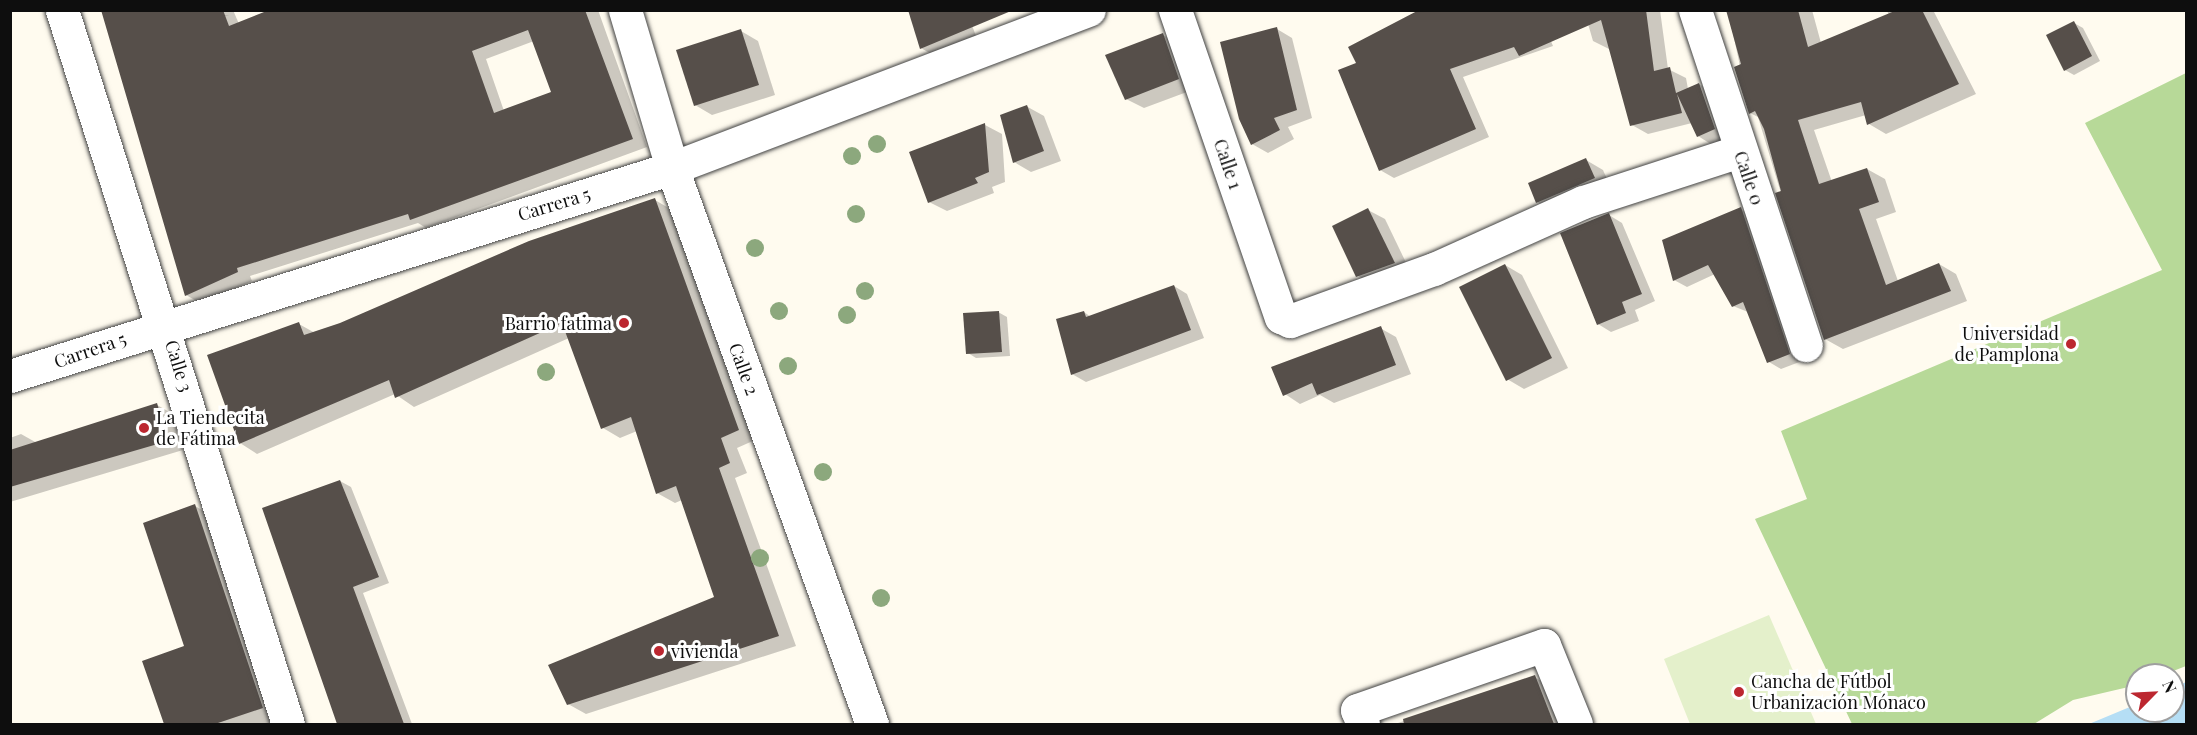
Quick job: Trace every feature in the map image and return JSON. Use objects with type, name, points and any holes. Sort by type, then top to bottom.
[{"type":"street","name":"Calle 3","points":[[62,10],[166,324],[288,724]]},
{"type":"street","name":"Calle 2","points":[[625,10],[672,168],[872,724]]},
{"type":"street","name":"Carrera 5","points":[[10,376],[166,324],[672,168],[1089,10]]},
{"type":"street","name":"Calle 1","points":[[1175,10],[1281,317],[1299,321],[1583,202],[1740,152]]},
{"type":"street","name":"Calle 0","points":[[1695,10],[1740,152],[1806,345]]},
{"type":"street","points":[[1363,724],[1358,710],[1544,645],[1576,724]]},
{"type":"green space","name":"Universidad de Pamplona","points":[[2186,73],[2186,666],[2185,663],[2125,663],[2125,688],[2073,700],[2034,724],[1852,724],[1755,519],[1807,499],[1781,431],[2162,270],[2085,123]]},
{"type":"green space","name":"Cancha de Fútbol Urbanización Mónaco","points":[[1769,615],[1816,724],[1690,724],[1664,659]]},
{"type":"water","points":[[2185,682],[2186,724],[2089,724],[2125,709],[2125,723],[2185,723]]},
{"type":"building","points":[[101,10],[223,10],[229,26],[269,10],[585,10],[633,139],[410,220],[408,214],[237,268],[238,272],[185,296]],"holes":[[[528,30],[551,92],[494,113],[472,51]]]},
{"type":"building","points":[[908,10],[1011,10],[1011,11],[920,49]]},
{"type":"building","points":[[1419,10],[1646,10],[1654,71],[1670,67],[1676,93],[1699,83],[1715,129],[1697,137],[1677,94],[1682,113],[1630,126],[1601,20],[1519,56],[1514,47],[1450,69],[1476,129],[1379,171],[1338,70],[1356,63],[1348,47]]},
{"type":"building","points":[[1726,10],[1798,10],[1808,47],[1897,10],[1922,10],[1959,84],[1867,125],[1861,102],[1798,120],[1819,184],[1867,168],[1879,202],[1859,209],[1886,285],[1939,263],[1951,291],[1824,340],[1775,193],[1781,191],[1764,129],[1755,111],[1749,114],[1734,67],[1741,64]]},
{"type":"building","points":[[2074,21],[2092,56],[2064,71],[2046,35]]},
{"type":"building","points":[[1277,27],[1297,110],[1274,118],[1280,130],[1251,145],[1239,119],[1220,42]]},
{"type":"building","points":[[741,29],[759,85],[694,106],[676,50]]},
{"type":"building","points":[[1163,33],[1179,79],[1125,100],[1105,55]]},
{"type":"building","points":[[1027,105],[1044,151],[1013,163],[1000,115]]},
{"type":"building","points":[[985,123],[989,172],[975,178],[978,183],[928,203],[909,152]]},
{"type":"building","points":[[1586,158],[1595,178],[1536,203],[1528,183]]},
{"type":"building","points":[[655,198],[739,430],[721,438],[730,463],[719,468],[779,636],[567,705],[548,665],[714,597],[676,486],[656,494],[631,417],[601,429],[562,323],[395,398],[389,380],[239,444],[207,355],[299,322],[304,335],[340,323],[529,241]]},
{"type":"building","points":[[1741,207],[1790,354],[1767,363],[1743,302],[1732,307],[1708,265],[1673,281],[1662,240]]},
{"type":"building","points":[[1368,208],[1395,263],[1356,277],[1332,226]]},
{"type":"building","points":[[1609,213],[1642,294],[1622,302],[1626,313],[1597,325],[1560,233]]},
{"type":"building","points":[[1505,264],[1552,358],[1506,381],[1459,287]]},
{"type":"building","points":[[1174,285],[1191,330],[1071,375],[1056,319],[1084,311],[1086,317]]},
{"type":"building","points":[[999,311],[1002,352],[966,354],[963,313]]},
{"type":"building","points":[[1381,326],[1396,365],[1317,395],[1312,383],[1283,396],[1271,367]]},
{"type":"building","points":[[157,403],[168,441],[10,487],[10,450]]},
{"type":"building","points":[[340,480],[379,577],[353,587],[404,724],[337,724],[262,508]]},
{"type":"building","points":[[195,504],[263,708],[215,724],[164,724],[142,661],[184,646],[143,523]]},
{"type":"building","points":[[1535,675],[1554,724],[1404,724],[1403,719]]},
{"type":"place","name":"Barrio fatima","points":[[624,323]]},
{"type":"place","name":"Universidad de Pamplona","points":[[2071,344]]},
{"type":"place","name":"La Tiendecita de Fátima","points":[[144,428]]},
{"type":"place","name":"vivienda","points":[[659,651]]},
{"type":"place","name":"Cancha de Fútbol Urbanización Mónaco","points":[[1739,692]]}]
